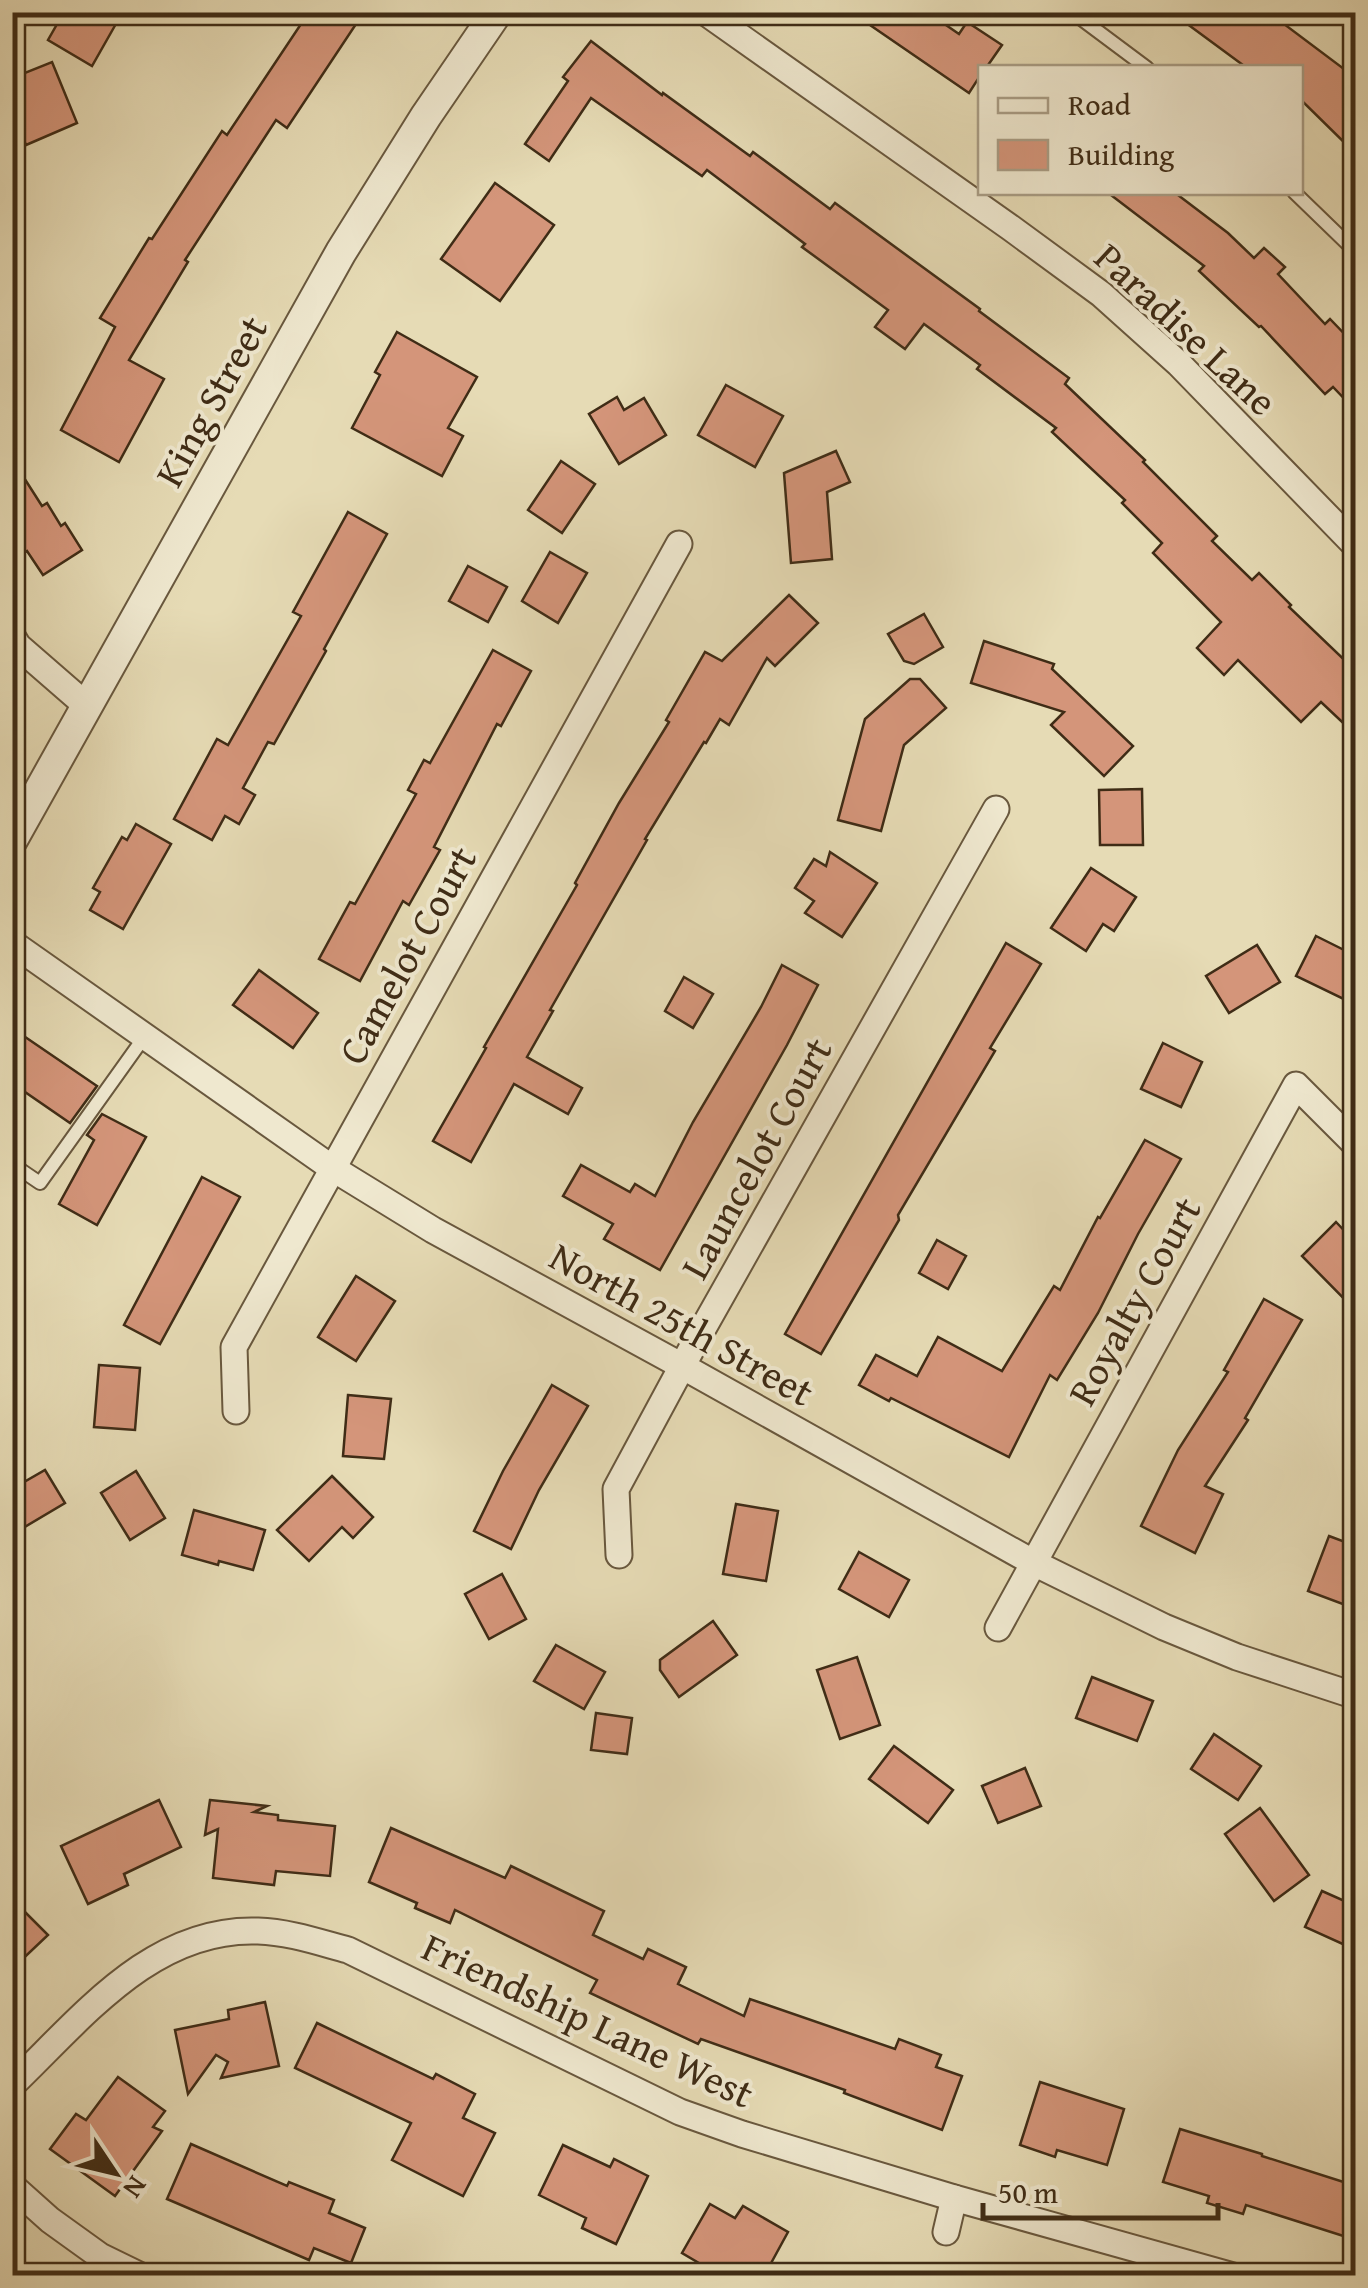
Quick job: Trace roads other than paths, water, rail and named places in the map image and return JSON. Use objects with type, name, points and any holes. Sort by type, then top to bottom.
[{"type":"street","name":"King Street","points":[[12,840],[341,252],[497,12]]},
{"type":"street","name":"Paradise Lane","points":[[705,12],[1100,294],[1179,364],[1356,546]]},
{"type":"street","name":"Camelot Court","points":[[236,1411],[234,1347],[679,544]]},
{"type":"street","points":[[14,646],[87,706]]},
{"type":"street","name":"Launcelot Court","points":[[619,1554],[616,1488],[996,809]]},
{"type":"street","name":"North 25th Street","points":[[12,943],[332,1168],[433,1230],[1034,1563],[1164,1628],[1356,1696]]},
{"type":"street","name":"Royalty Court","points":[[998,1628],[1296,1085],[1356,1145]]},
{"type":"street","name":"Friendship Lane West","points":[[12,2085],[123,1979],[156,1956],[220,1933],[284,1934],[348,1950],[680,2112],[954,2198],[1233,2276]]},
{"type":"street","points":[[12,2186],[100,2256],[141,2276]]},
{"type":"street","points":[[946,2232],[954,2198]]},
{"type":"lane","points":[[1072,12],[1143,65]]},
{"type":"lane","points":[[1297,195],[1356,252]]},
{"type":"lane","points":[[12,1164],[40,1182],[145,1036]]}]
